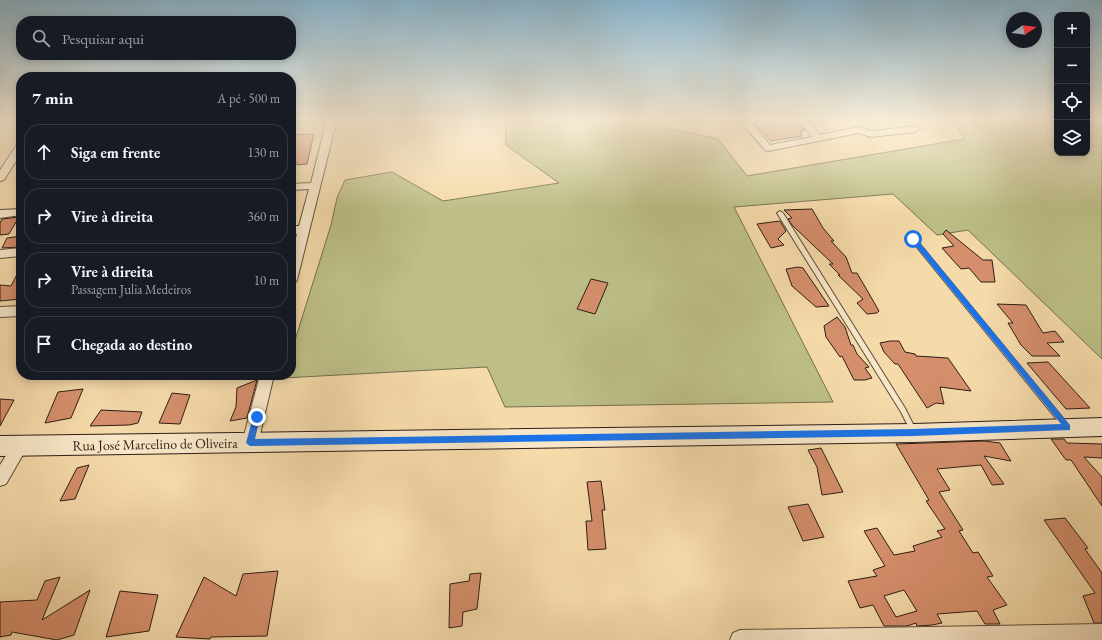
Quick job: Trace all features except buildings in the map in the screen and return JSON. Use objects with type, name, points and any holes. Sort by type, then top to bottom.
[{"type":"street","points":[[296,259],[324,149]]},
{"type":"street","points":[[0,178],[16,153]]},
{"type":"street","points":[[296,187],[314,186]]},
{"type":"street","points":[[0,214],[16,212]]},
{"type":"street","points":[[296,230],[303,230]]},
{"type":"street","points":[[0,254],[16,252]]},
{"type":"street","points":[[0,312],[16,311]]},
{"type":"street","points":[[250,443],[266,380]]},
{"type":"street","name":"Rua José Marcelino de Oliveira","points":[[10,446],[914,432],[1102,427]]},
{"type":"street","points":[[0,479],[10,446]]},
{"type":"street","points":[[740,640],[922,639],[1102,633]]},
{"type":"lane","points":[[780,213],[903,410],[914,432]]},
{"type":"lane","points":[[913,239],[1068,428]]},
{"type":"green space","points":[[511,149],[726,149],[747,176],[906,149],[1054,149],[1054,156],[1090,156],[1090,149],[1102,149],[1102,359],[968,230],[937,235],[893,194],[734,207],[833,402],[505,407],[487,367],[296,377],[296,337],[331,225],[337,198],[345,180],[392,172],[443,201],[559,183]]},
{"type":"route","points":[[257,417],[250,443],[1068,428],[913,239]]}]
